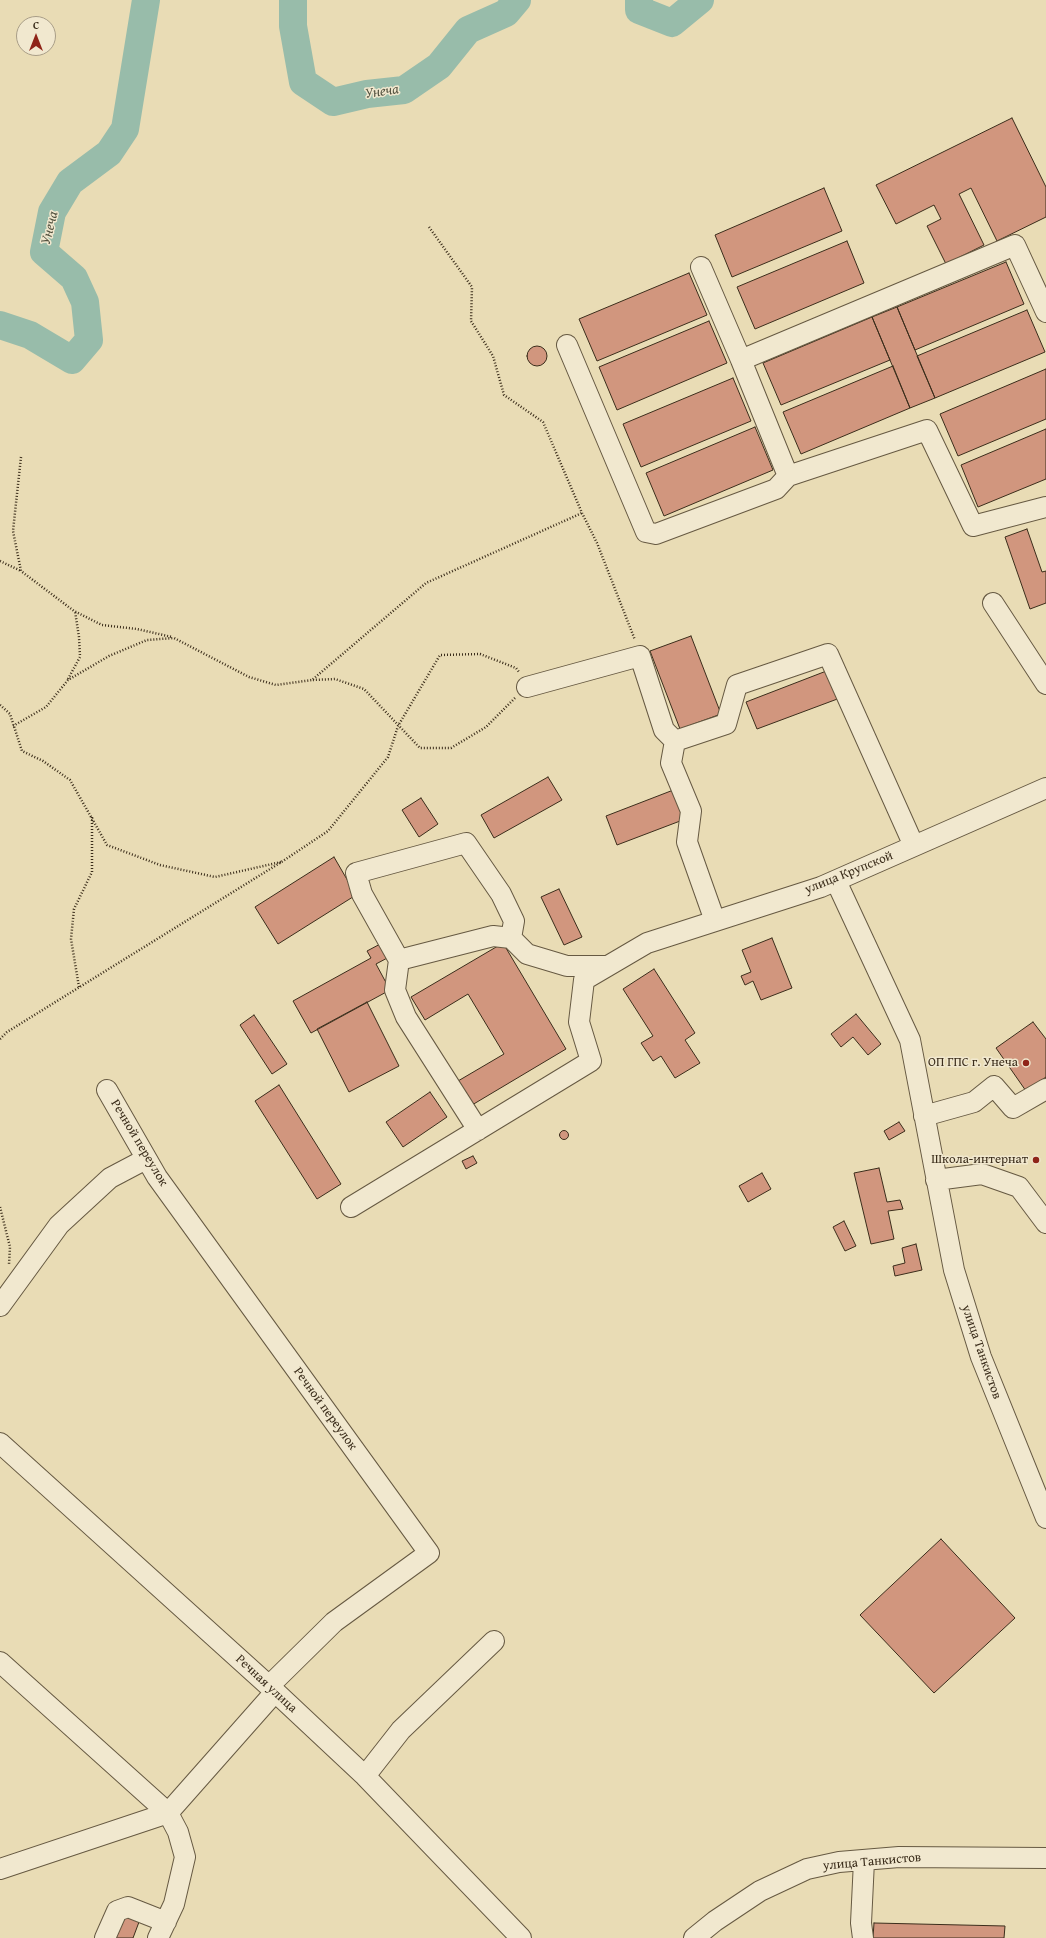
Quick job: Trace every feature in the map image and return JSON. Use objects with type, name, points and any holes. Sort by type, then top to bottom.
[{"type":"street","points":[[741,360],[1015,245],[1046,312]]},
{"type":"street","points":[[701,267],[788,476]]},
{"type":"street","points":[[567,345],[646,532],[656,534],[776,489],[788,476],[927,430],[973,526],[1046,507]]},
{"type":"street","points":[[993,604],[1046,684]]},
{"type":"street","points":[[675,742],[726,724],[737,684],[828,654],[914,846]]},
{"type":"street","points":[[527,687],[640,656],[664,730],[675,742]]},
{"type":"street","points":[[675,742],[671,763],[691,811],[687,842],[715,921]]},
{"type":"street","name":"улица Крупской","points":[[478,1130],[591,1061],[579,1022],[584,980],[607,966],[647,943],[836,880],[1046,788]]},
{"type":"street","points":[[351,1207],[478,1130],[406,1017],[395,990],[399,960],[362,894],[356,873],[466,843],[501,894],[514,921],[511,938]]},
{"type":"street","name":"улица Танкистов","points":[[836,880],[910,1040],[954,1270],[981,1357],[1046,1518]]},
{"type":"street","points":[[399,960],[493,936],[511,938],[527,954],[567,966],[607,966]]},
{"type":"street","points":[[924,1116],[974,1102],[994,1086],[1013,1108],[1046,1089]]},
{"type":"street","name":"Речной переулок","points":[[108,1090],[146,1159],[429,1553],[334,1622],[272,1689]]},
{"type":"street","points":[[0,1306],[59,1226],[110,1178],[146,1159]]},
{"type":"street","points":[[936,1180],[982,1174],[1019,1187],[1046,1223]]},
{"type":"street","name":"Речная улица","points":[[0,1443],[272,1689],[365,1776],[521,1938]]},
{"type":"street","points":[[365,1776],[401,1730],[494,1641]]},
{"type":"street","points":[[0,1662],[168,1813],[178,1832],[185,1857],[174,1904],[162,1930],[128,1906],[117,1911],[105,1938]]},
{"type":"street","points":[[0,1868],[168,1813],[272,1689]]},
{"type":"street","name":"улица Танкистов","points":[[694,1938],[715,1921],[760,1891],[807,1868],[839,1862],[899,1857],[1046,1858]]},
{"type":"street","points":[[863,1938],[861,1923],[864,1861]]},
{"type":"path","points":[[429,228],[472,287],[470,321],[493,356],[504,395],[543,422],[611,577],[640,656]]},
{"type":"path","points":[[21,457],[13,531],[21,571]]},
{"type":"path","points":[[312,680],[426,584],[582,513]]},
{"type":"path","points":[[0,561],[21,571],[74,611],[102,625],[137,629],[174,638],[249,677],[276,684],[335,679],[364,689],[398,726],[420,748],[451,748],[486,727],[527,687],[516,668],[480,654],[440,655],[398,726],[388,757],[328,831],[283,861],[7,1032],[0,1039]]},
{"type":"path","points":[[13,726],[46,707],[68,680],[80,657],[79,637],[74,611]]},
{"type":"path","points":[[68,680],[109,656],[147,640],[174,638]]},
{"type":"path","points":[[0,705],[10,714],[22,752],[43,761],[70,780],[92,816],[107,845],[160,865],[215,877],[283,861]]},
{"type":"path","points":[[79,988],[71,939],[74,909],[92,872],[92,816]]},
{"type":"path","points":[[0,1207],[10,1247],[9,1268]]},
{"type":"building","points":[[1012,118],[1046,187],[1046,217],[997,241],[971,188],[959,194],[984,245],[946,264],[927,226],[941,219],[934,205],[896,224],[876,185]]},
{"type":"building","points":[[824,188],[842,231],[732,277],[715,235]]},
{"type":"building","points":[[847,241],[864,283],[755,329],[737,287]]},
{"type":"building","points":[[1006,262],[1024,304],[915,350],[897,307]]},
{"type":"building","points":[[689,273],[707,315],[597,361],[579,319]]},
{"type":"building","points":[[897,307],[935,398],[910,408],[872,317]]},
{"type":"building","points":[[1027,310],[1045,352],[935,398],[917,356]]},
{"type":"building","points":[[872,317],[890,360],[781,405],[763,363]]},
{"type":"building","points":[[709,321],[727,363],[617,410],[599,367]]},
{"type":"building","points":[[537,346],[544,349],[547,356],[544,363],[537,366],[530,363],[527,356],[530,349]]},
{"type":"building","points":[[893,366],[910,408],[801,454],[783,412]]},
{"type":"building","points":[[1046,369],[1046,419],[958,456],[940,414]]},
{"type":"building","points":[[733,378],[751,421],[641,467],[623,424]]},
{"type":"building","points":[[755,427],[773,470],[664,516],[646,473]]},
{"type":"building","points":[[1046,429],[1046,479],[978,507],[961,465]]},
{"type":"building","points":[[1027,529],[1042,572],[1046,571],[1046,603],[1030,609],[1005,537]]},
{"type":"building","points":[[691,636],[721,714],[680,729],[650,651]]},
{"type":"building","points":[[829,670],[840,698],[757,729],[746,702]]},
{"type":"building","points":[[548,777],[562,800],[494,838],[481,815]]},
{"type":"building","points":[[676,789],[688,818],[617,845],[606,816]]},
{"type":"building","points":[[421,798],[438,824],[419,837],[402,810]]},
{"type":"building","points":[[334,857],[356,895],[278,944],[255,907]]},
{"type":"building","points":[[559,889],[582,937],[564,945],[541,897]]},
{"type":"building","points":[[772,938],[792,988],[761,1000],[753,981],[745,985],[741,976],[751,972],[742,950]]},
{"type":"building","points":[[384,942],[391,956],[376,964],[390,990],[311,1033],[293,1001],[371,958],[367,951]]},
{"type":"building","points":[[503,943],[566,1049],[472,1105],[458,1081],[504,1054],[468,994],[425,1020],[411,997]]},
{"type":"building","points":[[654,969],[695,1033],[685,1040],[700,1063],[675,1078],[661,1056],[653,1061],[641,1043],[653,1036],[623,989]]},
{"type":"building","points":[[367,1002],[399,1066],[349,1092],[317,1029]]},
{"type":"building","points":[[856,1014],[881,1044],[868,1055],[853,1037],[841,1047],[831,1034]]},
{"type":"building","points":[[254,1015],[287,1064],[272,1074],[240,1025]]},
{"type":"building","name":"ОП ГПС г. Унеча","points":[[1033,1022],[1046,1039],[1046,1077],[1026,1091],[996,1048]]},
{"type":"building","points":[[279,1085],[341,1184],[317,1199],[255,1101]]},
{"type":"building","points":[[430,1092],[447,1117],[403,1147],[386,1122]]},
{"type":"building","points":[[899,1122],[905,1131],[889,1140],[884,1131]]},
{"type":"building","points":[[564,1130],[569,1135],[564,1140],[559,1135]]},
{"type":"building","points":[[473,1156],[477,1163],[466,1169],[462,1161]]},
{"type":"building","points":[[879,1168],[887,1202],[900,1200],[903,1209],[888,1211],[894,1239],[871,1244],[854,1173]]},
{"type":"building","points":[[762,1173],[771,1189],[748,1202],[739,1186]]},
{"type":"building","points":[[844,1221],[856,1246],[845,1251],[833,1227]]},
{"type":"building","points":[[916,1244],[922,1270],[895,1276],[893,1266],[905,1263],[902,1248]]},
{"type":"building","points":[[941,1539],[1015,1618],[934,1693],[860,1615]]},
{"type":"building","points":[[125,1915],[139,1922],[133,1938],[116,1938]]},
{"type":"building","points":[[874,1923],[1005,1926],[1004,1938],[873,1938]]},
{"type":"waterway","name":"Унеча","points":[[0,325],[30,335],[72,360],[89,340],[85,302],[74,278],[44,252],[52,212],[70,182],[109,153],[125,129],[146,0]]},
{"type":"waterway","name":"Унеча","points":[[293,0],[293,26],[303,82],[333,102],[367,94],[404,90],[439,66],[468,30],[506,13],[517,0]]},
{"type":"waterway","name":"Унеча","points":[[639,0],[639,10],[672,23],[700,0]]},
{"type":"place","name":"ОП ГПС г. Унеча","points":[[1026,1063]]},
{"type":"place","name":"Школа-интернат","points":[[1036,1160]]}]
